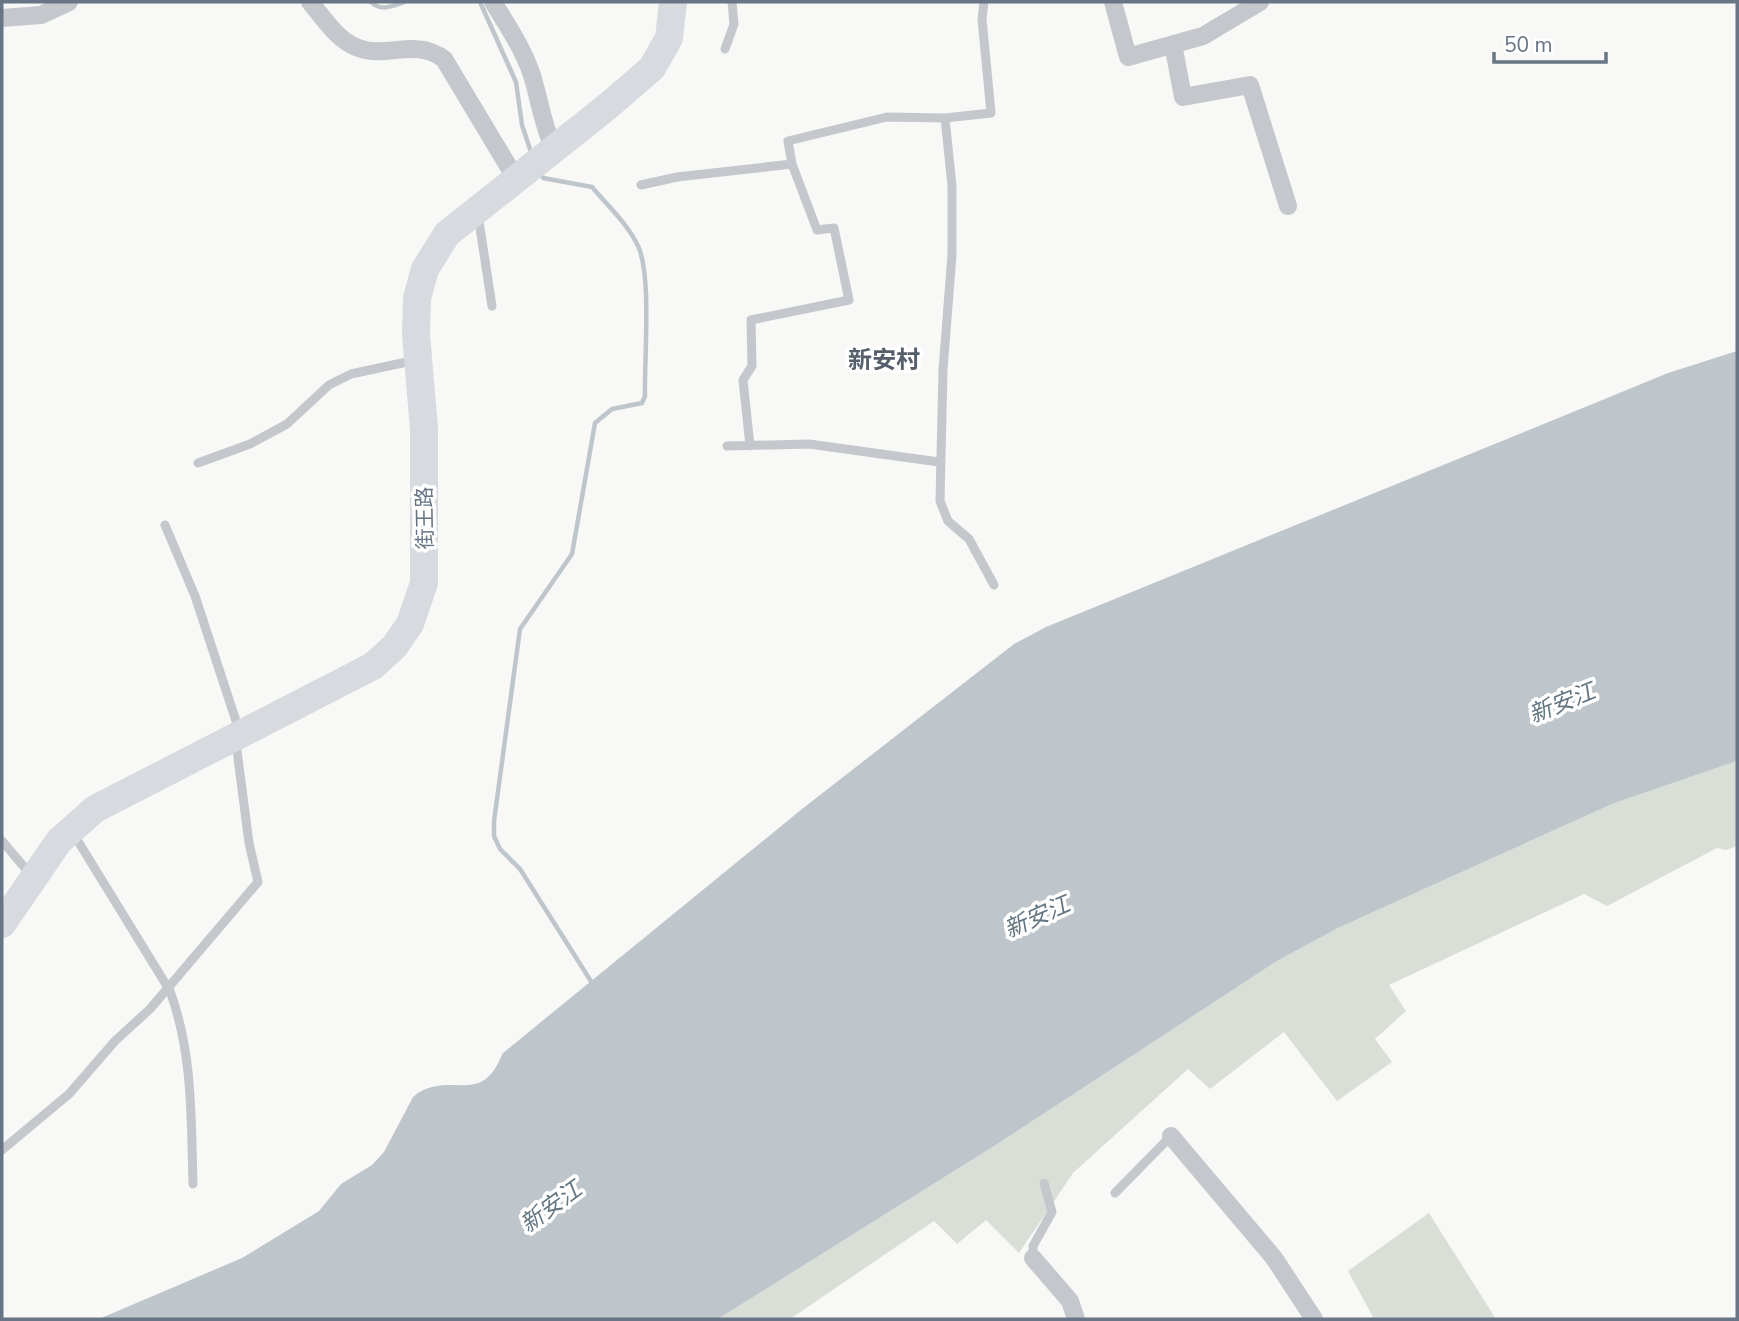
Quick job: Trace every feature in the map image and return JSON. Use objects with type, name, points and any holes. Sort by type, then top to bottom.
[{"type":"main road","name":"街王路","points":[[2,924],[71,828],[108,800],[373,666],[398,642],[416,611],[426,569],[424,429],[418,359],[417,298],[425,269],[447,234],[652,68],[669,38],[673,2]]},
{"type":"street","points":[[2,18],[41,15],[69,2]]},
{"type":"street","points":[[310,2],[340,36],[356,48],[380,51],[427,49],[444,60],[519,177]]},
{"type":"street","points":[[494,2],[520,47],[535,85],[542,123],[551,151]]},
{"type":"street","points":[[1113,2],[1128,57],[1203,36],[1260,2]]},
{"type":"street","points":[[1173,44],[1183,97],[1250,85],[1288,206]]},
{"type":"street","points":[[1171,1136],[1274,1258],[1314,1319]]},
{"type":"street","points":[[1033,1258],[1070,1301],[1076,1319]]},
{"type":"lane","points":[[725,49],[734,24],[732,2]]},
{"type":"lane","points":[[750,446],[743,380],[752,366],[751,320],[849,300],[834,228],[817,230],[792,164],[788,141],[887,117],[945,118],[991,113],[982,19],[984,2]]},
{"type":"lane","points":[[945,118],[952,186],[951,255],[939,462],[942,512],[948,521],[969,539],[994,585]]},
{"type":"lane","points":[[641,185],[677,177],[792,164]]},
{"type":"lane","points":[[477,210],[492,306]]},
{"type":"lane","points":[[198,463],[250,444],[287,424],[328,385],[351,374],[418,359]]},
{"type":"lane","points":[[727,446],[809,444],[939,462]]},
{"type":"lane","points":[[2,1150],[69,1094],[168,987],[258,881],[249,843],[237,734],[195,596],[164,525]]},
{"type":"lane","points":[[71,828],[168,987],[183,1028],[190,1066],[193,1184]]},
{"type":"lane","points":[[2,841],[33,878]]},
{"type":"lane","points":[[1115,1193],[1171,1136]]},
{"type":"lane","points":[[1033,1258],[1032,1246],[1052,1212],[1044,1183]]},
{"type":"shaded area","points":[[1737,761],[1737,846],[1726,850],[1717,848],[1607,906],[1584,894],[1389,985],[1406,1011],[1375,1039],[1392,1062],[1337,1101],[1284,1032],[1210,1089],[1188,1069],[1073,1173],[1019,1253],[986,1220],[957,1244],[934,1221],[790,1319],[718,1319],[1002,1141],[1277,961],[1338,928],[1612,804]]},
{"type":"shaded area","points":[[1429,1213],[1496,1319],[1374,1319],[1348,1271]]},
{"type":"water","name":"新安江","points":[[1737,351],[1737,761],[1612,804],[1338,928],[1277,961],[1002,1141],[718,1319],[99,1319],[242,1258],[319,1211],[341,1184],[372,1165],[384,1152],[413,1097],[433,1087],[472,1084],[488,1077],[503,1053],[802,809],[1014,644],[1046,627],[1668,373]]},
{"type":"waterway","points":[[371,2],[379,7],[404,2]]},
{"type":"waterway","points":[[480,2],[516,82],[522,125],[532,155]]},
{"type":"waterway","points":[[540,172],[543,178],[592,187],[634,238],[645,277],[645,396],[642,403],[612,409],[595,423],[572,554],[520,629],[494,821],[494,836],[500,849],[520,869],[594,986]]},
{"type":"district","name":"新安村","points":[[884,360]]}]
